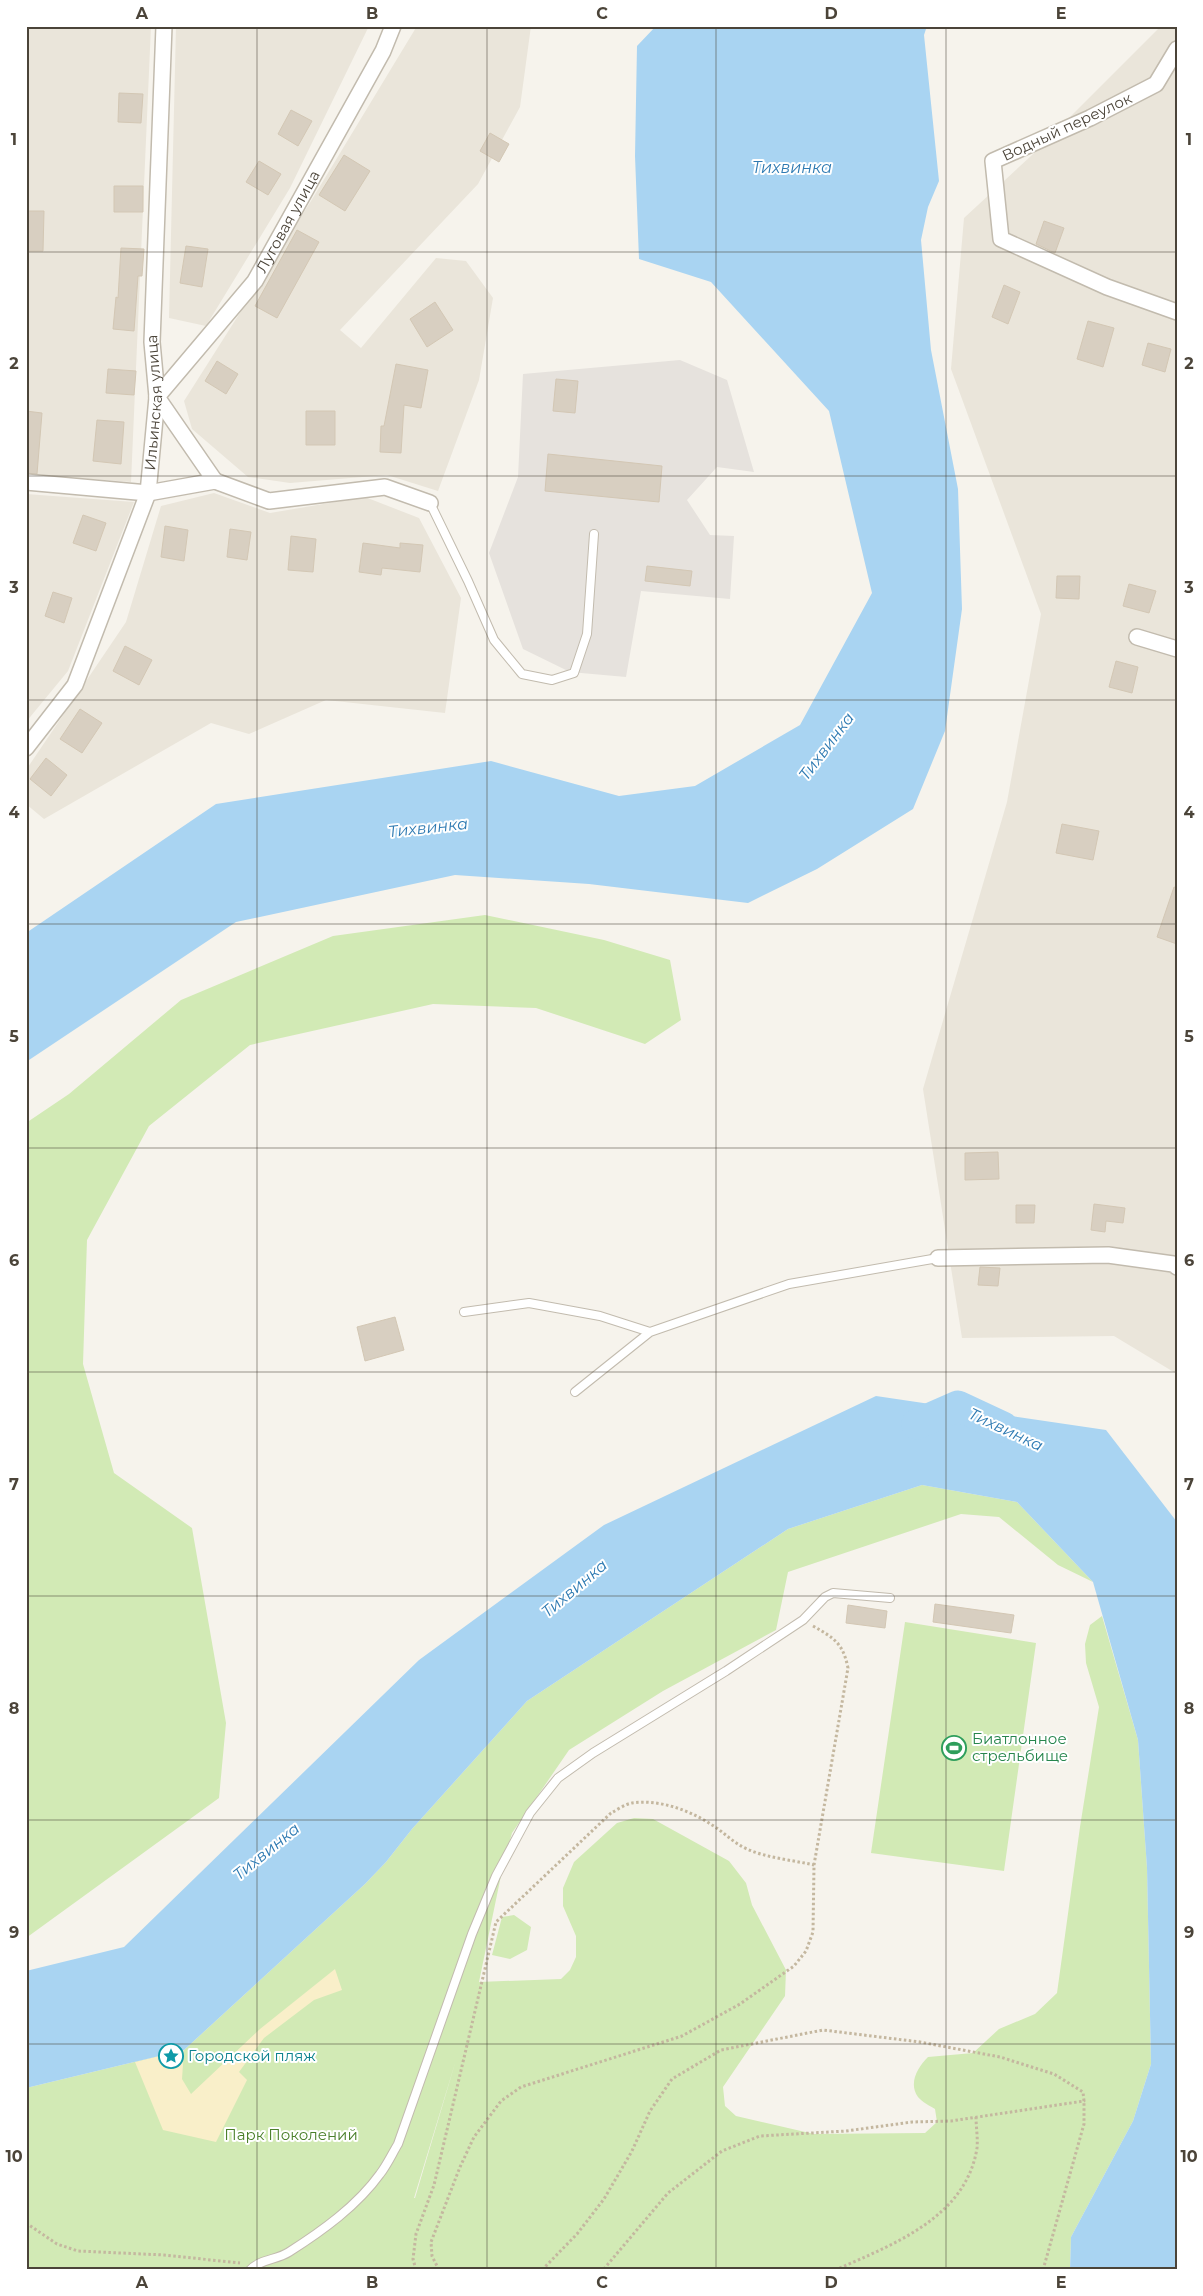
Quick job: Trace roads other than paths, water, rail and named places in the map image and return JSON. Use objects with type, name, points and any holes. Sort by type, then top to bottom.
[{"type":"street","name":"Ильинская улица","points":[[26,748],[75,685],[148,493],[157,397],[152,342],[164,26]]},
{"type":"street","name":"Луговая улица","points":[[157,397],[255,281],[383,51],[393,26]]},
{"type":"street","name":"Водный переулок","points":[[1177,48],[1156,84],[1090,118],[993,161],[1001,239],[1107,287],[1177,312]]},
{"type":"street","points":[[157,397],[215,480]]},
{"type":"street","points":[[26,482],[148,493],[215,480],[269,501],[385,487],[430,504]]},
{"type":"street","points":[[1137,637],[1177,649]]},
{"type":"street","points":[[938,1258],[1108,1255],[1177,1266]]},
{"type":"lane","points":[[430,504],[468,581],[494,640],[522,674],[552,680],[574,673],[587,634],[594,534]]},
{"type":"lane","points":[[575,1392],[650,1332],[789,1284],[938,1258]]},
{"type":"lane","points":[[464,1312],[529,1303],[600,1316],[650,1332]]},
{"type":"lane","points":[[253,2267],[285,2254],[317,2234],[354,2203],[380,2174],[398,2144],[472,1934],[496,1876],[530,1813],[558,1778],[593,1753],[726,1671],[802,1620],[825,1597],[833,1593],[890,1598]]},
{"type":"water","name":"Тихвинка","points":[[656,26],[927,26],[924,35],[939,181],[928,207],[921,240],[931,350],[958,489],[962,609],[945,731],[913,809],[817,869],[748,903],[589,884],[455,875],[236,922],[26,1062],[26,933],[216,804],[491,761],[619,796],[695,786],[800,725],[872,593],[829,411],[711,282],[639,259],[635,156],[637,46]]},
{"type":"water","name":"Тихвинка","points":[[876,1396],[1106,1430],[1177,1522],[1177,2270],[1070,2270],[1071,2237],[1133,2121],[1151,2064],[1147,1868],[1138,1740],[1093,1582],[1017,1502],[922,1485],[788,1529],[527,1701],[365,1884],[184,2050],[26,2088],[26,1971],[124,1947],[419,1660],[604,1525]]},
{"type":"waterway","name":"Тихвинка","points":[[917,1424],[958,1406],[1003,1427]]},
{"type":"place","name":"Биатлонное стрельбище","points":[[954,1748]]},
{"type":"place","name":"Городской пляж","points":[[171,2056]]},
{"type":"park label","name":"Парк Поколений","points":[[291,2135]]}]
